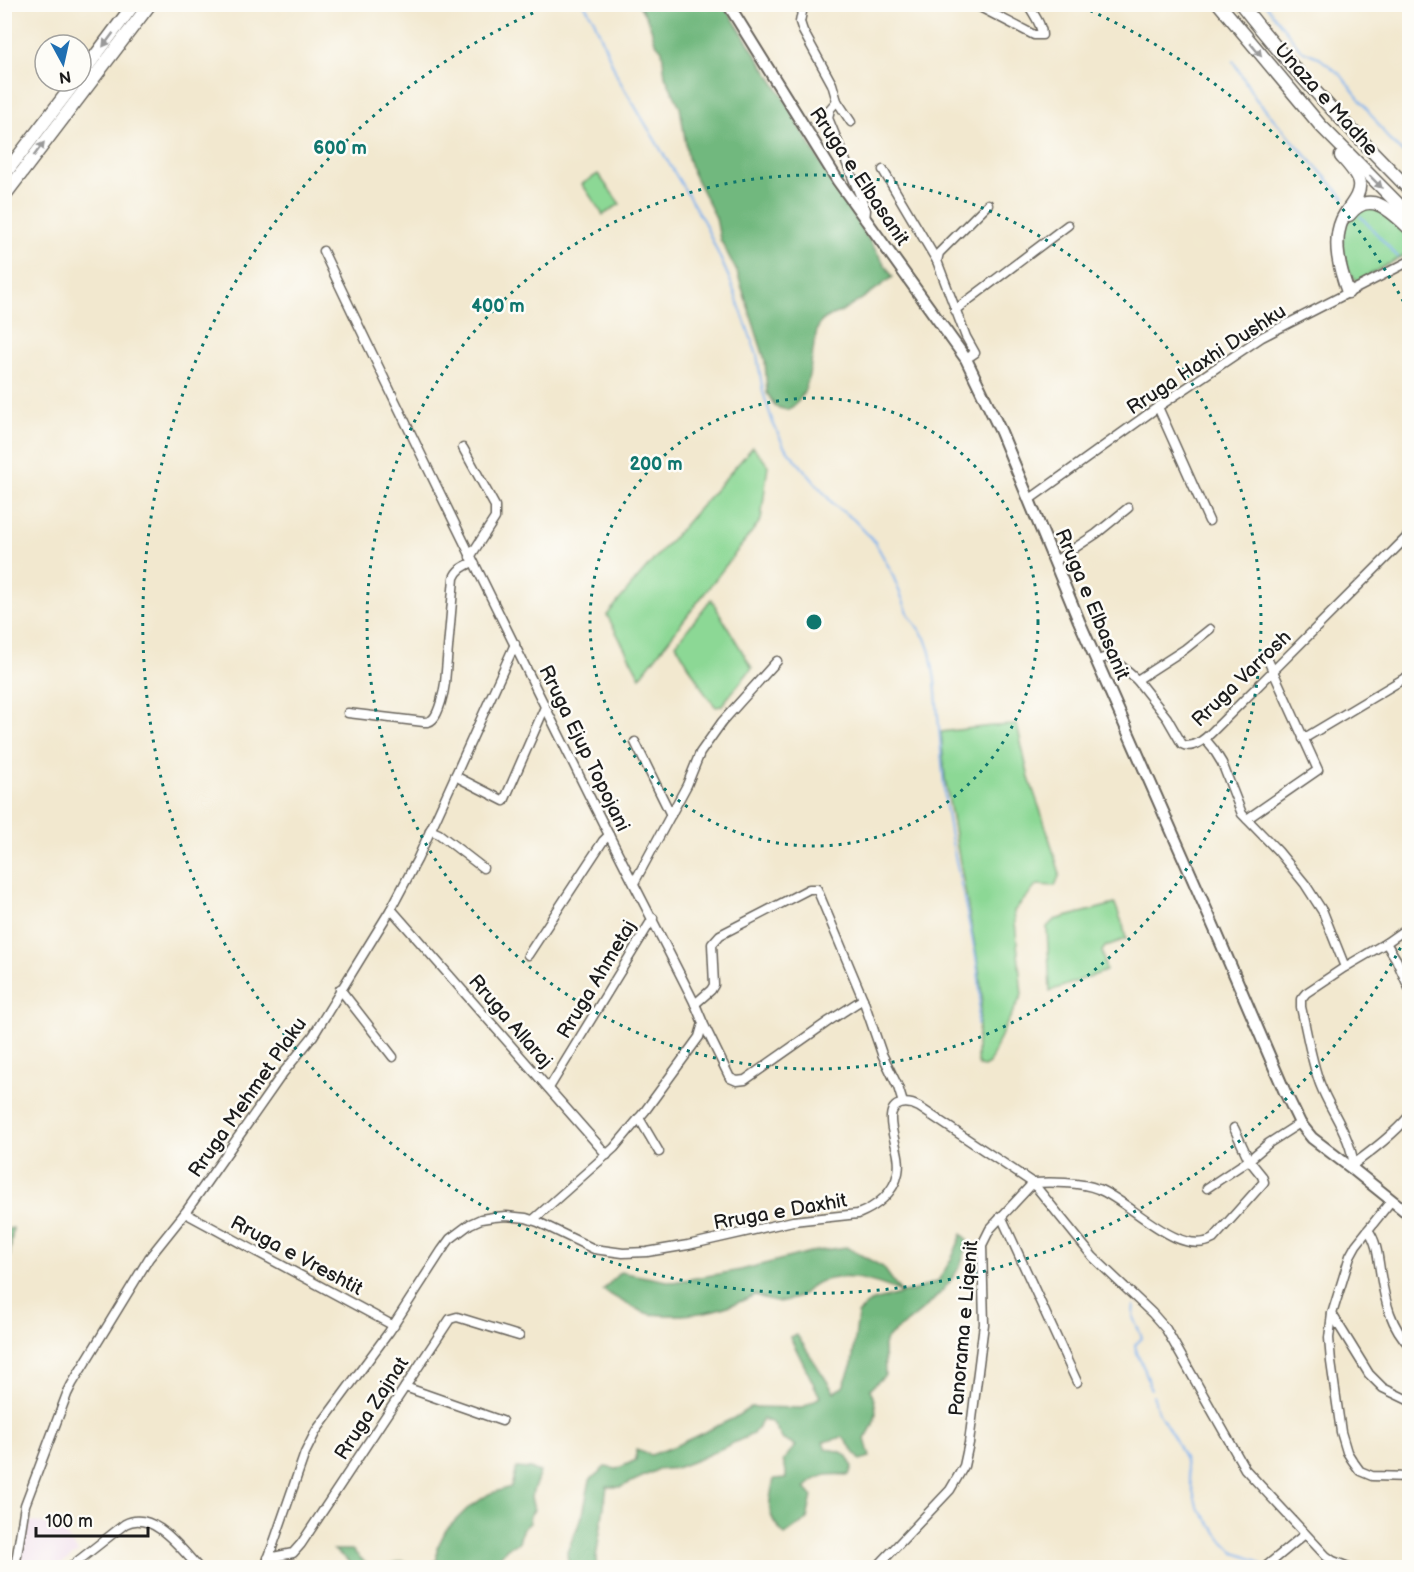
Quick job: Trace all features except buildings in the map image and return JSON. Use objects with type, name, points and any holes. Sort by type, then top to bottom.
[{"type":"highway","points":[[93,59],[134,4]]},
{"type":"highway","points":[[4,196],[150,4]]},
{"type":"highway","name":"Unaza e Madhe","points":[[1219,4],[1320,125],[1410,216]]},
{"type":"highway","name":"Unaza e Madhe","points":[[1240,4],[1265,36],[1333,112],[1410,190]]},
{"type":"highway","points":[[4,175],[67,93]]},
{"type":"highway","points":[[1333,112],[1401,173],[1410,177]]},
{"type":"highway","points":[[1320,125],[1360,184],[1355,200],[1343,218],[1339,229],[1340,269],[1352,290]]},
{"type":"highway","points":[[1352,290],[1341,253],[1343,226],[1351,212],[1365,203],[1379,204],[1398,217],[1410,229]]},
{"type":"main road","name":"Rruga e Elbasanit","points":[[728,4],[838,182],[966,359],[991,409],[1097,660],[1300,1123],[1312,1138],[1354,1167],[1410,1215]]},
{"type":"street","points":[[974,4],[1034,35],[1042,35],[1040,25],[1028,4]]},
{"type":"street","points":[[804,5],[800,22],[809,44],[832,84],[837,101],[851,122]]},
{"type":"street","points":[[837,101],[830,109],[828,118],[866,210],[865,220]]},
{"type":"street","points":[[883,170],[937,261],[966,337],[975,353],[966,359]]},
{"type":"street","points":[[937,261],[939,253],[988,204]]},
{"type":"street","points":[[955,310],[1068,225]]},
{"type":"street","name":"Rruga Ejup Topojani","points":[[323,251],[471,559],[730,1078],[737,1081],[745,1080],[863,999]]},
{"type":"street","name":"Rruga Haxhi Dushku","points":[[1030,499],[1158,407],[1262,337],[1410,261]]},
{"type":"street","points":[[1158,407],[1209,521]]},
{"type":"street","points":[[348,713],[424,722],[434,718],[446,684],[455,573],[471,559],[495,519],[496,512],[495,506],[463,448]]},
{"type":"street","points":[[1055,561],[1096,534],[1128,508]]},
{"type":"street","name":"Rruga Varrosh","points":[[1097,660],[1107,657],[1113,659],[1137,680],[1167,718],[1183,746],[1189,746],[1205,739],[1410,534]]},
{"type":"street","points":[[1137,680],[1185,649],[1210,629]]},
{"type":"street","name":"Rruga Mehmet Plaku","points":[[15,1568],[25,1505],[67,1394],[149,1258],[185,1213],[283,1073],[313,1036],[391,909],[417,860],[515,644]]},
{"type":"street","points":[[1247,819],[1318,770],[1268,658]]},
{"type":"street","points":[[634,883],[687,785],[700,753],[722,722],[777,661]]},
{"type":"street","points":[[1303,739],[1410,675]]},
{"type":"street","points":[[455,776],[504,801],[545,707]]},
{"type":"street","points":[[1205,739],[1222,763],[1242,814],[1305,884],[1323,912],[1345,967]]},
{"type":"street","points":[[635,742],[671,815]]},
{"type":"street","points":[[430,830],[439,834],[483,868]]},
{"type":"street","points":[[528,955],[609,835]]},
{"type":"street","points":[[695,1004],[714,985],[712,944],[715,939],[809,889],[814,888],[818,891],[903,1103],[919,1107],[1033,1183],[1092,1257],[1166,1329],[1239,1461],[1252,1478],[1333,1561],[1351,1568]]},
{"type":"street","name":"Rruga Allaraj","points":[[391,909],[607,1155]]},
{"type":"street","name":"Rruga Ahmetaj","points":[[549,1088],[652,918]]},
{"type":"street","points":[[1354,1167],[1353,1155],[1344,1131],[1324,1095],[1317,1076],[1300,1003],[1306,993],[1410,926]]},
{"type":"street","points":[[1386,943],[1410,990]]},
{"type":"street","points":[[340,989],[393,1057]]},
{"type":"street","points":[[533,1220],[607,1155],[639,1118],[699,1037],[703,1023]]},
{"type":"street","name":"Rruga e Daxhit","points":[[265,1568],[310,1441],[322,1421],[394,1326],[442,1250],[460,1230],[481,1219],[517,1217],[533,1220],[594,1249],[623,1253],[647,1252],[688,1245],[793,1221],[858,1214],[882,1200],[896,1179],[899,1164],[891,1118],[894,1108],[903,1103]]},
{"type":"street","points":[[1354,1167],[1410,1114]]},
{"type":"street","points":[[639,1118],[659,1152]]},
{"type":"street","points":[[1207,1188],[1300,1123]]},
{"type":"street","points":[[1033,1183],[1054,1182],[1096,1188],[1169,1234],[1188,1242],[1201,1243],[1213,1239],[1264,1182],[1249,1160],[1234,1128]]},
{"type":"street","name":"Panorama e Liqenit","points":[[876,1568],[950,1490],[963,1466],[969,1443],[984,1324],[982,1245],[990,1229],[1033,1183]]},
{"type":"street","points":[[1391,1201],[1350,1256],[1332,1314],[1329,1338],[1330,1356],[1341,1432],[1347,1452],[1356,1467],[1365,1474],[1381,1477],[1410,1477]]},
{"type":"street","name":"Rruga e Vreshtit","points":[[185,1213],[394,1326]]},
{"type":"street","points":[[1001,1216],[1077,1382]]},
{"type":"street","points":[[1368,1230],[1378,1254],[1388,1311],[1410,1346]]},
{"type":"street","points":[[1332,1314],[1369,1374],[1383,1388],[1410,1401]]},
{"type":"street","name":"Rruga Zajnat","points":[[268,1558],[293,1553],[302,1544],[450,1319],[457,1317],[519,1336]]},
{"type":"street","points":[[405,1387],[502,1421]]},
{"type":"street","points":[[69,1568],[125,1524],[136,1520],[147,1522],[162,1530],[199,1568]]},
{"type":"street","points":[[1264,1568],[1305,1534]]},
{"type":"shaded area","points":[[29,1521],[59,1527],[78,1552],[57,1567],[19,1568]]},
{"type":"green space","points":[[639,5],[724,5],[780,92],[832,183],[893,277],[855,303],[821,322],[807,384],[803,394],[787,410],[776,407],[767,393],[765,360],[737,272],[720,239],[716,218],[693,173],[688,158],[680,107],[665,76],[662,50],[655,42],[649,22]]},
{"type":"green space","points":[[598,174],[620,204],[603,215],[582,184]]},
{"type":"green space","points":[[1366,207],[1386,212],[1409,236],[1409,253],[1358,281],[1348,269],[1345,261],[1344,232],[1350,218]]},
{"type":"green space","points":[[753,447],[768,465],[761,520],[640,677],[607,615]]},
{"type":"green space","points":[[711,599],[752,668],[721,706],[716,707],[706,695],[676,644]]},
{"type":"green space","points":[[1017,725],[1029,778],[1060,874],[1055,886],[1037,885],[1014,911],[1022,995],[989,1064],[984,1067],[979,1066],[977,1060],[982,996],[979,969],[945,779],[941,732]]},
{"type":"green space","points":[[1115,904],[1126,939],[1106,946],[1102,951],[1106,971],[1050,991],[1047,927],[1054,920]]},
{"type":"green space","points":[[13,1228],[5,1276],[5,1233],[8,1229]]},
{"type":"green space","points":[[962,1234],[967,1239],[961,1263],[953,1277],[927,1306],[886,1339],[884,1346],[885,1375],[870,1389],[876,1414],[873,1426],[865,1439],[870,1457],[860,1460],[843,1437],[823,1442],[826,1449],[840,1451],[846,1455],[852,1467],[849,1475],[836,1474],[820,1477],[805,1488],[812,1496],[807,1519],[785,1535],[771,1516],[770,1496],[774,1479],[786,1478],[783,1461],[796,1446],[783,1440],[773,1423],[763,1419],[753,1434],[697,1460],[676,1468],[657,1470],[621,1487],[607,1487],[596,1558],[597,1567],[569,1567],[567,1552],[583,1514],[590,1480],[605,1467],[617,1469],[636,1460],[636,1450],[651,1455],[673,1447],[734,1418],[751,1407],[802,1408],[820,1397],[790,1337],[797,1335],[834,1392],[843,1387],[852,1364],[858,1314],[870,1302],[915,1290],[938,1281],[951,1260]]},
{"type":"green space","points":[[846,1247],[883,1267],[901,1292],[869,1281],[847,1277],[836,1278],[815,1284],[800,1296],[786,1301],[774,1302],[755,1295],[710,1311],[675,1315],[644,1312],[603,1290],[620,1272],[673,1282],[741,1270],[810,1252]]},
{"type":"green space","points":[[516,1468],[540,1472],[531,1497],[534,1510],[529,1517],[530,1523],[522,1530],[519,1543],[507,1548],[493,1567],[423,1567],[437,1560],[437,1548],[446,1530],[467,1509],[489,1494],[511,1487]]},
{"type":"green space","points":[[334,1550],[352,1550],[368,1565],[378,1567],[353,1567]]},
{"type":"green space","points":[[402,1561],[423,1567],[381,1567]]},
{"type":"waterway","points":[[584,4],[594,20],[618,78],[704,222],[730,280],[757,355],[763,392],[773,423],[784,446],[835,506],[853,519],[875,542],[891,571],[909,615],[925,638],[935,680],[945,800],[976,957],[980,995],[977,1025]]},
{"type":"waterway","points":[[1265,4],[1301,50],[1318,57],[1341,75],[1389,140],[1410,159]]},
{"type":"waterway","points":[[1233,61],[1255,98],[1344,198]]},
{"type":"waterway","points":[[1360,216],[1398,257]]},
{"type":"waterway","points":[[1134,1305],[1134,1320],[1142,1338],[1135,1345],[1151,1389]]},
{"type":"waterway","points":[[1153,1395],[1158,1412],[1184,1458],[1197,1506],[1235,1553],[1261,1564]]}]
